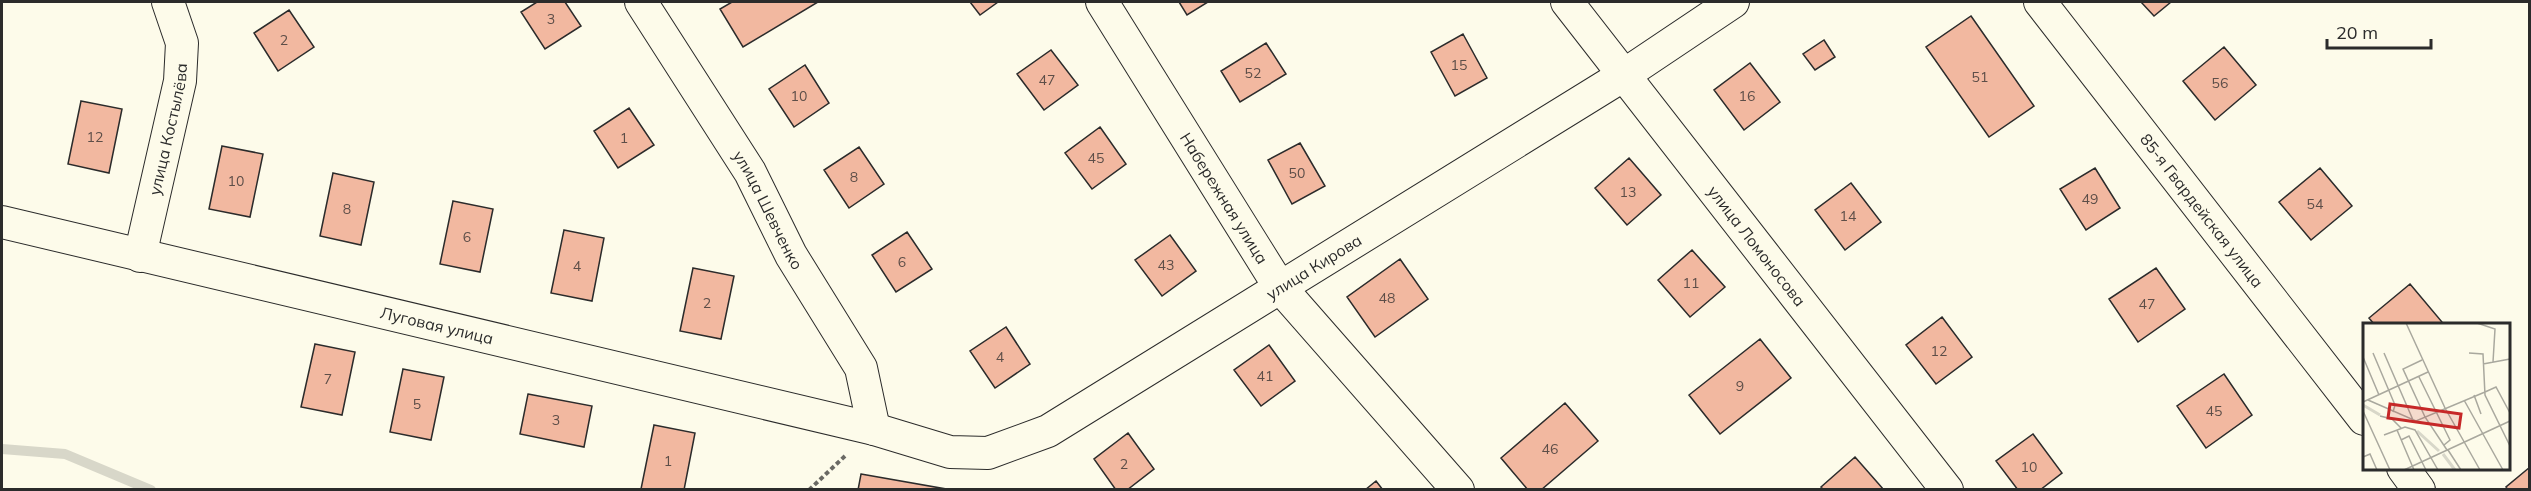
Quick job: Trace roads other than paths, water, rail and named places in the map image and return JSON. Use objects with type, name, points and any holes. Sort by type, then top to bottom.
[{"type":"street","name":"улица Костылёва","points":[[140,256],[180,81],[182,43],[168,2]]},
{"type":"street","name":"улица Шевченко","points":[[641,2],[750,172],[791,255],[861,368],[874,429]]},
{"type":"street","name":"Набережная улица","points":[[1102,2],[1279,286],[1458,489]]},
{"type":"street","name":"улица Ломоносова","points":[[1567,2],[1947,489]]},
{"type":"street","name":"улица Кирова","points":[[874,429],[950,452],[988,453],[1048,431],[1279,286],[1624,75],[1733,2]]},
{"type":"street","name":"85-я Гвардейская улица","points":[[2040,2],[2363,418]]},
{"type":"street","name":"Луговая улица","points":[[2,222],[874,429]]},
{"type":"street","points":[[2405,470],[2419,489]]},
{"type":"waterway","points":[[2,449],[65,454],[151,490]]}]
